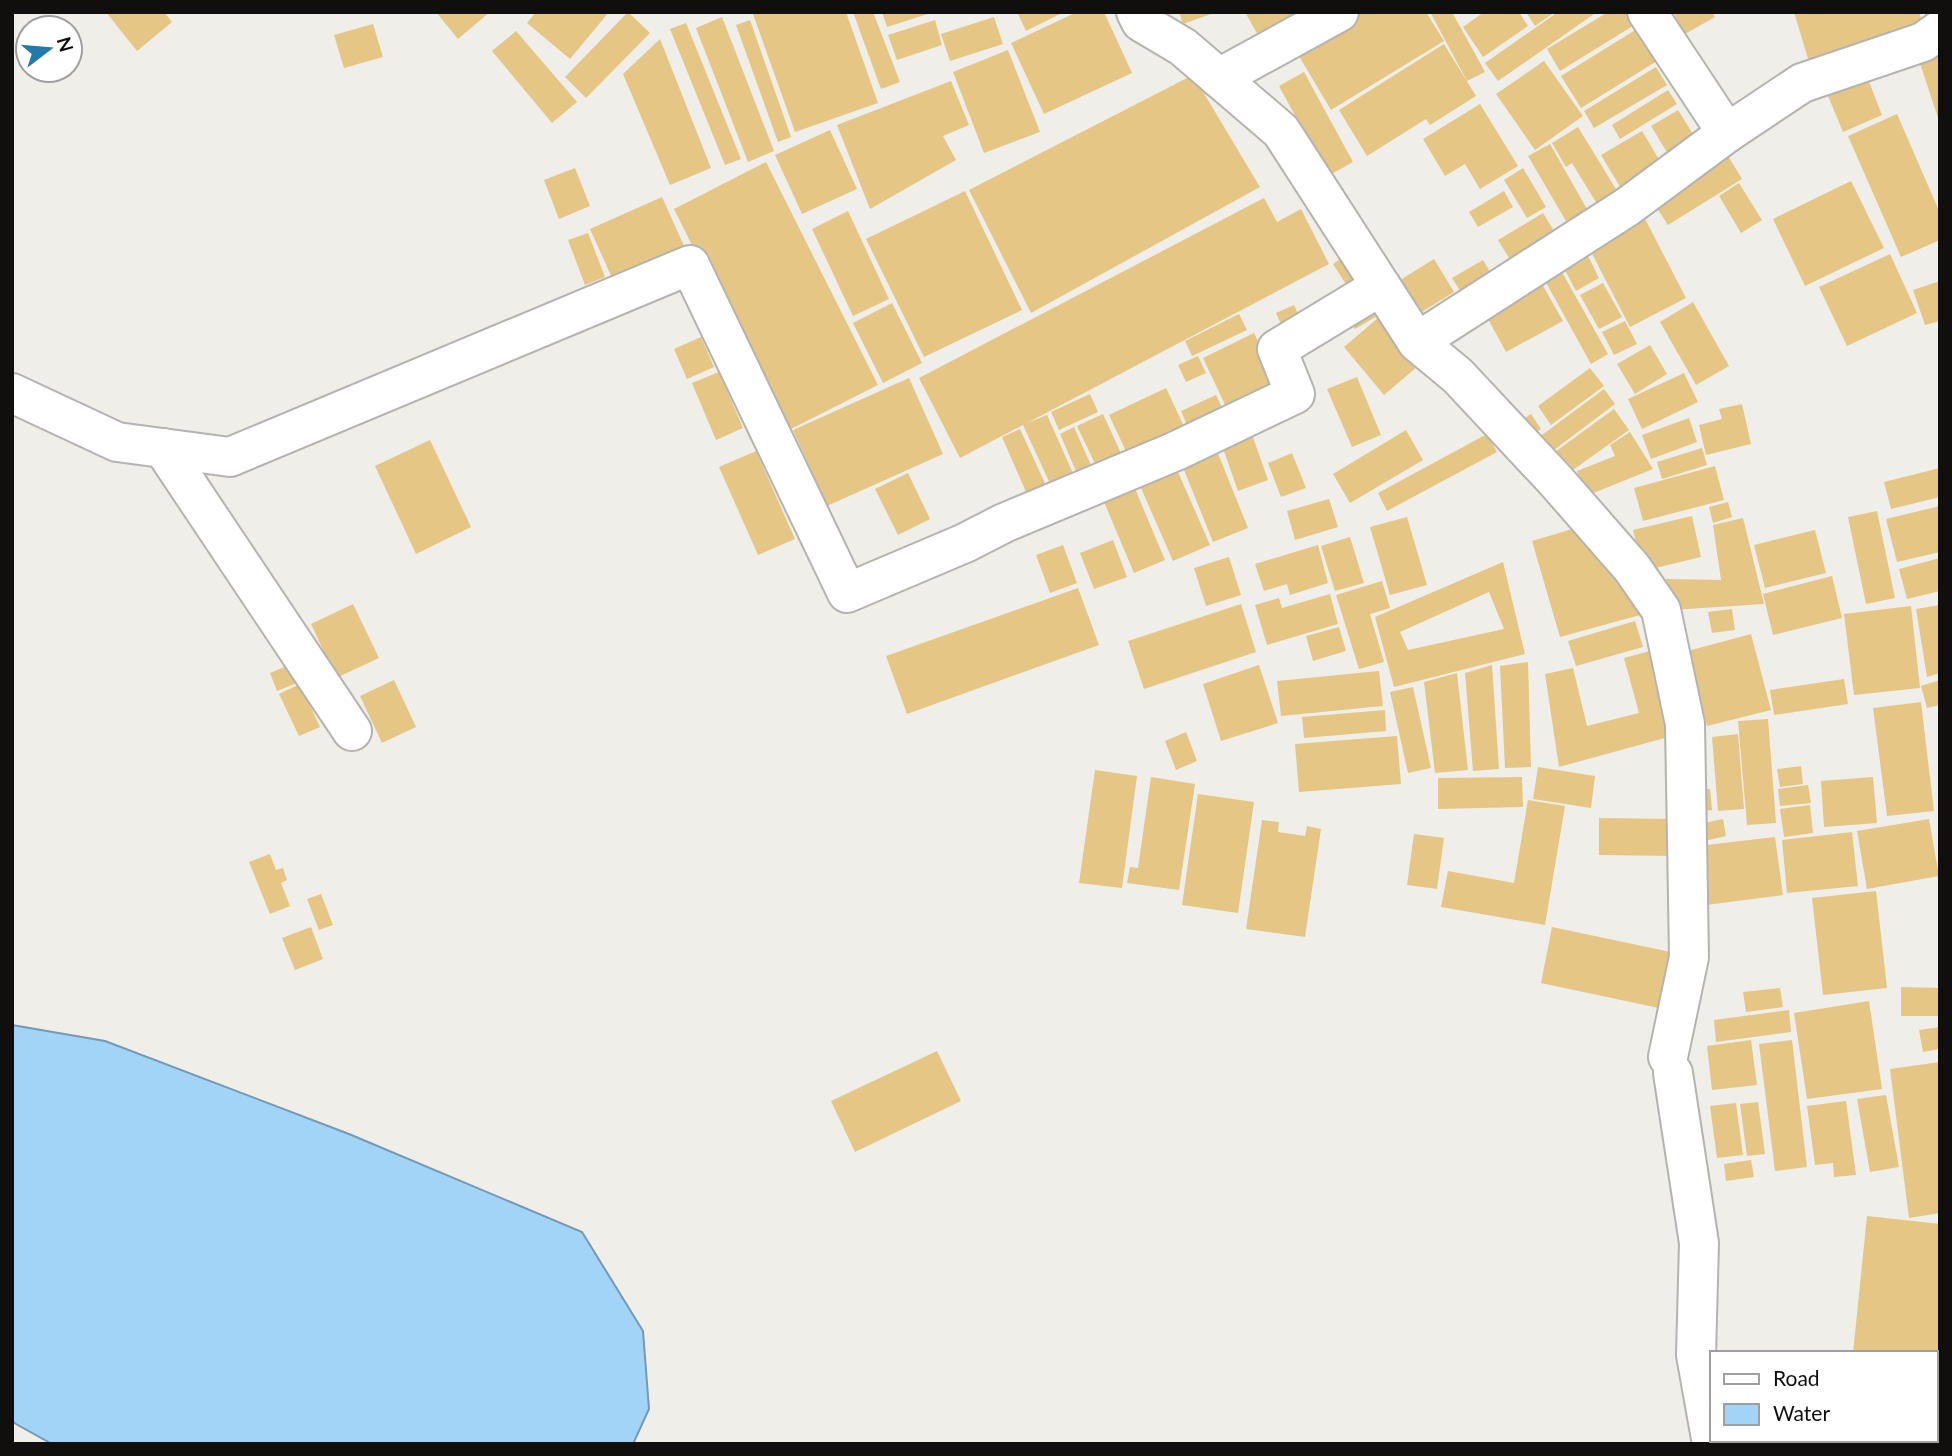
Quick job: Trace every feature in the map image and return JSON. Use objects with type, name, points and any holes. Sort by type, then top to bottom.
[{"type":"street","points":[[1136,12],[1141,22],[1183,47],[1281,131],[1417,342],[1458,376],[1556,481],[1632,568],[1661,610],[1685,724],[1689,957],[1671,1065],[1699,1242],[1696,1355],[1710,1433]]},
{"type":"street","points":[[1219,78],[1339,12]]},
{"type":"street","points":[[1647,12],[1727,133]]},
{"type":"street","points":[[1417,342],[1627,207],[1727,133],[1802,83],[1923,42],[1940,30]]},
{"type":"street","points":[[12,393],[117,443],[230,457],[690,265],[847,593],[1176,451],[1296,394],[1277,349],[1381,286]]},
{"type":"street","points":[[163,448],[352,731]]},
{"type":"water","points":[[12,1025],[105,1041],[349,1134],[582,1232],[643,1331],[649,1409],[633,1444],[52,1444],[16,1424],[12,1421]]},
{"type":"building","points":[[106,12],[164,12],[172,22],[137,51]]},
{"type":"building","points":[[436,12],[490,12],[458,39]]},
{"type":"building","points":[[536,12],[609,12],[570,59],[527,23]]},
{"type":"building","points":[[628,12],[650,33],[586,98],[565,77]]},
{"type":"building","points":[[846,12],[878,103],[795,132],[753,14]]},
{"type":"building","points":[[853,12],[873,12],[900,82],[881,89]]},
{"type":"building","points":[[882,12],[931,12],[931,13],[887,27]]},
{"type":"building","points":[[1017,12],[1064,12],[1026,31]]},
{"type":"building","points":[[1077,12],[1104,12],[1132,73],[1044,114],[1011,43]]},
{"type":"building","points":[[1179,12],[1214,12],[1214,13],[1183,24]]},
{"type":"building","points":[[1245,12],[1304,12],[1259,37]]},
{"type":"building","points":[[1360,12],[1426,12],[1444,41],[1331,110],[1293,46]]},
{"type":"building","points":[[1430,12],[1452,12],[1485,72],[1467,81]]},
{"type":"building","points":[[1484,12],[1519,12],[1528,26],[1483,57],[1463,27]]},
{"type":"building","points":[[1526,12],[1555,12],[1535,26]]},
{"type":"building","points":[[1558,12],[1597,12],[1498,81],[1485,63]]},
{"type":"building","points":[[1608,12],[1629,12],[1636,24],[1560,71],[1547,49]]},
{"type":"building","points":[[1673,12],[1712,12],[1715,17],[1685,34]]},
{"type":"building","points":[[1794,12],[1919,12],[1927,37],[1812,72]]},
{"type":"building","points":[[722,17],[774,151],[748,162],[696,28]]},
{"type":"building","points":[[994,17],[1003,44],[950,61],[941,34]]},
{"type":"building","points":[[750,20],[791,137],[778,142],[736,25]]},
{"type":"building","points":[[935,20],[942,45],[897,60],[888,35]]},
{"type":"building","points":[[686,23],[741,159],[725,165],[670,29]]},
{"type":"building","points":[[373,24],[383,57],[344,68],[334,35]]},
{"type":"building","points":[[1637,29],[1657,61],[1581,108],[1561,76]]},
{"type":"building","points":[[516,31],[577,102],[552,123],[492,51]]},
{"type":"building","points":[[660,39],[711,168],[670,185],[623,74]]},
{"type":"building","points":[[1444,44],[1476,96],[1430,125],[1426,119],[1367,156],[1339,110]]},
{"type":"building","points":[[1940,44],[1940,121],[1939,121],[1916,51]]},
{"type":"building","points":[[1008,50],[1040,132],[984,153],[953,72]]},
{"type":"building","points":[[1544,61],[1583,116],[1535,150],[1496,94]]},
{"type":"building","points":[[1656,67],[1667,85],[1594,128],[1584,111]]},
{"type":"building","points":[[1304,72],[1353,162],[1328,176],[1279,86]]},
{"type":"building","points":[[1866,74],[1882,115],[1843,132],[1826,91]]},
{"type":"building","points":[[1193,75],[1260,187],[1031,313],[969,190]]},
{"type":"building","points":[[951,81],[969,125],[943,136],[956,160],[870,209],[837,125]]},
{"type":"building","points":[[1668,90],[1677,104],[1620,139],[1612,125]]},
{"type":"building","points":[[1480,104],[1518,166],[1480,189],[1465,164],[1445,176],[1423,139]]},
{"type":"building","points":[[1678,110],[1698,142],[1671,159],[1651,126]]},
{"type":"building","points":[[1897,114],[1940,213],[1940,240],[1901,257],[1848,136]]},
{"type":"building","points":[[1578,127],[1622,199],[1602,212],[1572,163],[1566,167],[1552,143]]},
{"type":"building","points":[[830,130],[857,189],[802,214],[775,155]]},
{"type":"building","points":[[1642,131],[1663,166],[1622,190],[1601,155]]},
{"type":"building","points":[[1550,144],[1591,216],[1570,228],[1528,156]]},
{"type":"building","points":[[1728,156],[1742,179],[1668,225],[1653,202]]},
{"type":"building","points":[[766,162],[878,385],[785,432],[674,209]]},
{"type":"building","points":[[575,168],[590,206],[559,219],[544,180]]},
{"type":"building","points":[[1523,168],[1546,207],[1527,218],[1504,180]]},
{"type":"building","points":[[1851,181],[1884,248],[1805,286],[1773,219]]},
{"type":"building","points":[[1739,183],[1762,220],[1741,233],[1719,196]]},
{"type":"building","points":[[965,191],[1022,310],[924,357],[866,239]]},
{"type":"building","points":[[1504,191],[1513,207],[1478,227],[1469,212]]},
{"type":"building","points":[[662,197],[685,248],[613,280],[590,229]]},
{"type":"building","points":[[1264,198],[1277,222],[1301,209],[1329,264],[1027,423],[1047,415],[1076,480],[1053,490],[1023,425],[960,458],[919,378]]},
{"type":"building","points":[[848,211],[889,299],[853,316],[812,229]]},
{"type":"building","points":[[1543,213],[1559,239],[1514,266],[1498,240]]},
{"type":"building","points":[[1643,215],[1686,298],[1630,327],[1587,244]]},
{"type":"building","points":[[588,233],[605,277],[585,285],[568,240]]},
{"type":"building","points":[[1582,244],[1599,278],[1576,291],[1558,257]]},
{"type":"building","points":[[1353,250],[1373,281],[1353,295],[1333,264]]},
{"type":"building","points":[[1890,254],[1917,313],[1847,346],[1819,287]]},
{"type":"building","points":[[1554,258],[1608,354],[1591,364],[1538,268]]},
{"type":"building","points":[[1434,259],[1454,292],[1417,315],[1397,282]]},
{"type":"building","points":[[1483,260],[1493,277],[1463,295],[1452,278]]},
{"type":"building","points":[[1538,277],[1563,321],[1506,352],[1482,308]]},
{"type":"building","points":[[1940,281],[1940,321],[1925,325],[1913,290]]},
{"type":"building","points":[[1603,283],[1622,317],[1599,329],[1580,295]]},
{"type":"building","points":[[1373,296],[1384,312],[1355,329],[1345,313]]},
{"type":"building","points":[[1693,302],[1729,366],[1696,385],[1660,322]]},
{"type":"building","points":[[892,303],[922,363],[883,383],[853,323]]},
{"type":"building","points":[[1294,305],[1304,327],[1286,336],[1276,313]]},
{"type":"building","points":[[1385,312],[1425,360],[1384,395],[1344,347]]},
{"type":"building","points":[[1239,314],[1247,330],[1192,356],[1185,341]]},
{"type":"building","points":[[1625,321],[1637,344],[1614,355],[1602,332]]},
{"type":"building","points":[[1254,333],[1280,389],[1229,413],[1203,358]]},
{"type":"building","points":[[701,337],[714,367],[687,379],[674,349]]},
{"type":"building","points":[[1650,345],[1667,374],[1635,394],[1617,364]]},
{"type":"building","points":[[1198,356],[1206,373],[1186,382],[1178,365]]},
{"type":"building","points":[[1590,368],[1604,386],[1551,425],[1538,406]]},
{"type":"building","points":[[719,372],[743,428],[716,440],[692,383]]},
{"type":"building","points":[[1684,373],[1698,402],[1642,429],[1628,399]]},
{"type":"building","points":[[1357,377],[1381,435],[1352,447],[1327,389]]},
{"type":"building","points":[[909,378],[943,454],[827,506],[793,430]]},
{"type":"building","points":[[1166,388],[1189,437],[1132,464],[1109,415]]},
{"type":"building","points":[[1604,389],[1615,404],[1550,453],[1538,438]]},
{"type":"building","points":[[1090,394],[1098,412],[1059,430],[1051,412]]},
{"type":"building","points":[[1216,395],[1226,416],[1190,432],[1181,411]]},
{"type":"building","points":[[1742,404],[1751,444],[1706,455],[1699,425],[1722,419],[1719,409]]},
{"type":"building","points":[[1614,409],[1629,430],[1563,477],[1548,457]]},
{"type":"building","points":[[1103,414],[1125,462],[1100,474],[1077,426]]},
{"type":"building","points":[[1531,414],[1541,429],[1528,438],[1517,423]]},
{"type":"building","points":[[1689,418],[1697,442],[1651,459],[1642,435]]},
{"type":"building","points":[[1249,426],[1268,480],[1238,491],[1219,437]]},
{"type":"building","points":[[1074,427],[1094,472],[1079,478],[1060,434]]},
{"type":"building","points":[[1020,429],[1049,492],[1030,501],[1002,437]]},
{"type":"building","points":[[1406,430],[1423,460],[1350,503],[1333,474]]},
{"type":"building","points":[[1630,432],[1653,469],[1586,496],[1577,471],[1615,456],[1610,445]]},
{"type":"building","points":[[1487,434],[1497,452],[1387,511],[1378,493]]},
{"type":"building","points":[[430,440],[471,527],[416,554],[375,466]]},
{"type":"building","points":[[1213,441],[1248,528],[1213,542],[1178,455]]},
{"type":"building","points":[[1702,448],[1707,465],[1662,479],[1657,462]]},
{"type":"building","points":[[756,451],[795,539],[758,555],[719,467]]},
{"type":"building","points":[[1292,453],[1306,488],[1281,497],[1268,463]]},
{"type":"building","points":[[1171,456],[1210,545],[1173,561],[1134,472]]},
{"type":"building","points":[[1715,466],[1724,500],[1643,521],[1634,488]]},
{"type":"building","points":[[1940,468],[1940,497],[1891,509],[1884,482]]},
{"type":"building","points":[[908,473],[930,519],[898,535],[875,489]]},
{"type":"building","points":[[1133,484],[1165,560],[1134,573],[1102,497]]},
{"type":"building","points":[[1329,499],[1338,527],[1295,540],[1287,511]]},
{"type":"building","points":[[1728,502],[1732,517],[1713,523],[1709,507]]},
{"type":"building","points":[[1940,506],[1940,552],[1897,562],[1886,519]]},
{"type":"building","points":[[1877,511],[1895,598],[1866,604],[1848,517]]},
{"type":"building","points":[[1692,516],[1701,557],[1643,571],[1633,530]]},
{"type":"building","points":[[1407,517],[1427,585],[1390,595],[1370,527]]},
{"type":"building","points":[[1743,518],[1764,604],[1672,610],[1666,579],[1721,580],[1713,525]]},
{"type":"building","points":[[1589,524],[1651,612],[1560,637],[1532,541]]},
{"type":"building","points":[[1815,530],[1826,573],[1765,588],[1754,545]]},
{"type":"building","points":[[1350,537],[1364,583],[1335,591],[1321,546]]},
{"type":"building","points":[[1113,540],[1127,577],[1094,589],[1080,553]]},
{"type":"building","points":[[1063,545],[1077,583],[1050,593],[1036,555]]},
{"type":"building","points":[[1318,545],[1328,583],[1290,595],[1287,584],[1264,591],[1255,564]]},
{"type":"building","points":[[1229,557],[1241,595],[1206,606],[1194,568]]},
{"type":"building","points":[[1940,558],[1940,591],[1907,599],[1899,569]]},
{"type":"building","points":[[1503,562],[1525,654],[1394,687],[1375,617]],"holes":[[[1489,592],[1504,629],[1408,650],[1400,632]]]},
{"type":"building","points":[[1832,576],[1842,618],[1773,635],[1763,594]]},
{"type":"building","points":[[1382,581],[1390,608],[1370,614],[1384,662],[1359,669],[1336,595]]},
{"type":"building","points":[[1078,588],[1099,645],[907,714],[886,656]]},
{"type":"building","points":[[1330,594],[1338,624],[1267,645],[1255,605],[1279,598],[1282,608]]},
{"type":"building","points":[[353,604],[379,658],[336,678],[311,624]]},
{"type":"building","points":[[1241,604],[1256,652],[1144,689],[1128,641]]},
{"type":"building","points":[[1940,605],[1940,673],[1927,677],[1916,609]]},
{"type":"building","points":[[1911,606],[1920,688],[1854,695],[1844,614]]},
{"type":"building","points":[[1732,609],[1735,630],[1712,633],[1708,612]]},
{"type":"building","points":[[1635,621],[1643,647],[1576,666],[1568,641]]},
{"type":"building","points":[[1339,627],[1346,651],[1313,661],[1306,636]]},
{"type":"building","points":[[1751,634],[1771,710],[1707,726],[1688,651]]},
{"type":"building","points":[[1650,651],[1672,736],[1559,767],[1545,674],[1573,668],[1587,726],[1639,713],[1624,658]]},
{"type":"building","points":[[1528,662],[1531,767],[1505,768],[1500,666]]},
{"type":"building","points":[[289,665],[297,683],[277,691],[270,673]]},
{"type":"building","points":[[1259,665],[1278,723],[1221,741],[1203,684]]},
{"type":"building","points":[[1492,665],[1499,769],[1473,771],[1465,673]]},
{"type":"building","points":[[1379,671],[1383,706],[1281,716],[1277,681]]},
{"type":"building","points":[[1457,673],[1468,770],[1435,773],[1424,682]]},
{"type":"building","points":[[1844,679],[1848,704],[1774,715],[1770,690]]},
{"type":"building","points":[[394,680],[416,727],[382,743],[360,696]]},
{"type":"building","points":[[1940,680],[1940,705],[1927,708],[1921,686]]},
{"type":"building","points":[[300,684],[320,727],[299,736],[279,694]]},
{"type":"building","points":[[1413,687],[1431,768],[1408,773],[1390,692]]},
{"type":"building","points":[[1921,702],[1934,811],[1887,816],[1873,708]]},
{"type":"building","points":[[1385,710],[1386,731],[1304,738],[1302,717]]},
{"type":"building","points":[[1768,719],[1776,823],[1747,825],[1738,721]]},
{"type":"building","points":[[1186,732],[1197,761],[1176,770],[1165,741]]},
{"type":"building","points":[[1738,734],[1744,809],[1718,811],[1712,737]]},
{"type":"building","points":[[1397,736],[1401,784],[1299,792],[1295,744]]},
{"type":"building","points":[[1801,766],[1803,784],[1780,787],[1777,769]]},
{"type":"building","points":[[1538,767],[1595,776],[1591,808],[1533,799]]},
{"type":"building","points":[[1095,770],[1137,776],[1122,888],[1079,883]]},
{"type":"building","points":[[1151,777],[1195,784],[1179,890],[1127,883],[1130,867],[1138,868]]},
{"type":"building","points":[[1522,777],[1523,807],[1438,809],[1438,778]]},
{"type":"building","points":[[1873,777],[1877,823],[1824,827],[1821,781]]},
{"type":"building","points":[[1808,785],[1811,803],[1780,806],[1778,789]]},
{"type":"building","points":[[1710,789],[1712,810],[1695,812],[1694,790]]},
{"type":"building","points":[[1198,794],[1254,802],[1238,913],[1182,905]]},
{"type":"building","points":[[1528,800],[1565,806],[1545,925],[1441,907],[1448,871],[1514,883]]},
{"type":"building","points":[[1810,805],[1813,833],[1784,837],[1780,809]]},
{"type":"building","points":[[1599,818],[1675,819],[1675,856],[1599,855]]},
{"type":"building","points":[[1723,819],[1726,836],[1704,841],[1700,824]]},
{"type":"building","points":[[1929,819],[1939,876],[1867,889],[1857,831]]},
{"type":"building","points":[[1262,820],[1279,822],[1278,832],[1305,836],[1307,826],[1321,829],[1305,937],[1246,929]]},
{"type":"building","points":[[1852,832],[1858,886],[1787,893],[1782,840]]},
{"type":"building","points":[[1414,834],[1444,838],[1437,889],[1407,885]]},
{"type":"building","points":[[1775,837],[1783,895],[1706,905],[1698,846]]},
{"type":"building","points":[[270,854],[276,870],[283,868],[287,880],[281,883],[290,906],[270,914],[249,862]]},
{"type":"building","points":[[1876,891],[1887,988],[1823,995],[1812,898]]},
{"type":"building","points":[[321,894],[333,925],[319,930],[307,899]]},
{"type":"building","points":[[311,927],[323,959],[295,970],[282,938]]},
{"type":"building","points":[[1552,927],[1680,954],[1668,1010],[1541,983]]},
{"type":"building","points":[[1901,987],[1940,988],[1940,1016],[1901,1016]]},
{"type":"building","points":[[1780,988],[1783,1007],[1746,1012],[1743,992]]},
{"type":"building","points":[[1869,1001],[1882,1089],[1807,1099],[1794,1013]]},
{"type":"building","points":[[1789,1010],[1791,1032],[1716,1042],[1714,1020]]},
{"type":"building","points":[[1940,1027],[1940,1049],[1923,1052],[1919,1030]]},
{"type":"building","points":[[1751,1040],[1757,1085],[1712,1090],[1707,1046]]},
{"type":"building","points":[[1792,1040],[1807,1167],[1775,1171],[1759,1044]]},
{"type":"building","points":[[937,1051],[961,1101],[855,1152],[831,1101]]},
{"type":"building","points":[[1940,1062],[1940,1213],[1909,1218],[1890,1069]]},
{"type":"building","points":[[1886,1095],[1899,1167],[1870,1172],[1857,1099]]},
{"type":"building","points":[[1846,1101],[1856,1175],[1834,1177],[1833,1163],[1815,1165],[1807,1106]]},
{"type":"building","points":[[1758,1102],[1765,1154],[1747,1156],[1740,1104]]},
{"type":"building","points":[[1736,1103],[1743,1155],[1717,1158],[1710,1106]]},
{"type":"building","points":[[1751,1160],[1754,1177],[1726,1181],[1724,1164]]},
{"type":"building","points":[[1867,1216],[1940,1224],[1938,1353],[1853,1351]]},
{"type":"building","points":[[1844,1442],[1929,1442],[1929,1444]]}]
